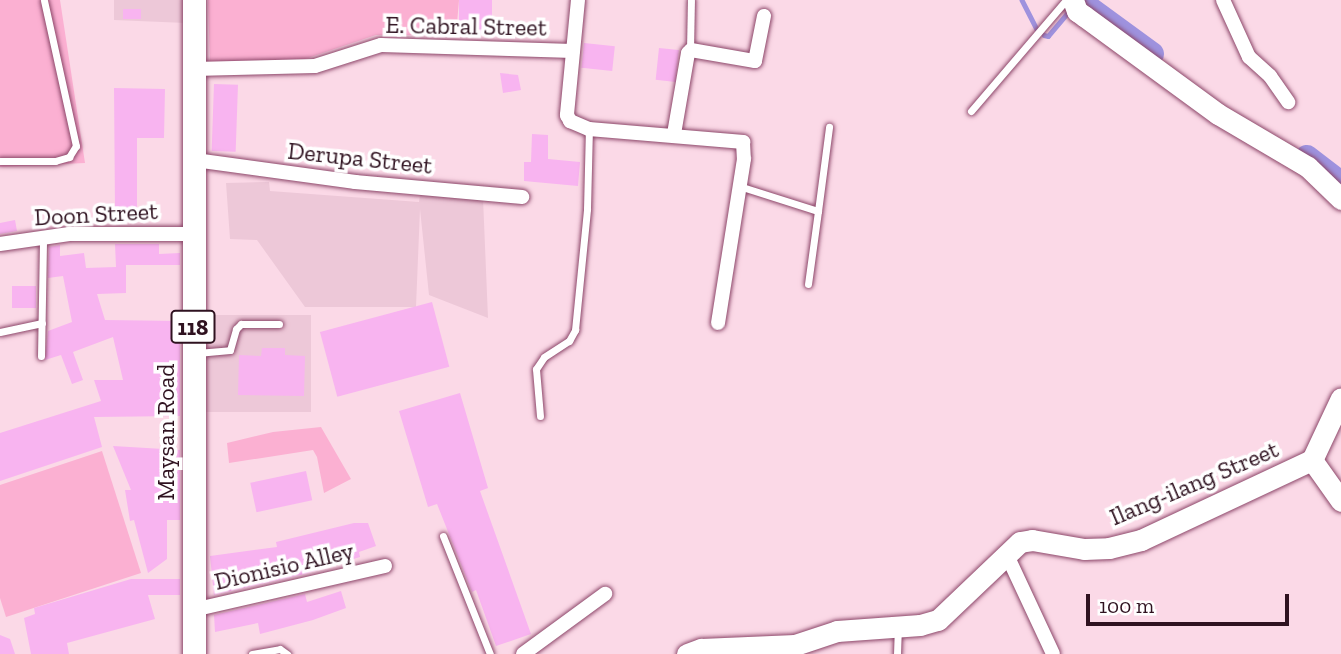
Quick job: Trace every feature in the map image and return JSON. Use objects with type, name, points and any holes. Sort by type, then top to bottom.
[{"type":"main road","name":"Maysan Road","points":[[194,0],[194,654]]},
{"type":"street","points":[[578,0],[567,115],[575,126],[743,142],[745,148],[718,323]]},
{"type":"street","points":[[1073,0],[1077,11],[1095,25],[1218,114],[1308,167],[1341,199]]},
{"type":"street","points":[[1223,0],[1249,57],[1270,76],[1288,102]]},
{"type":"street","points":[[674,134],[685,57],[691,50],[755,61],[764,16]]},
{"type":"street","name":"E. Cabral Street","points":[[194,69],[315,66],[381,45],[573,51]]},
{"type":"street","name":"Derupa Street","points":[[195,160],[355,182],[522,197]]},
{"type":"street","name":"Doon Street","points":[[0,244],[69,234],[195,234]]},
{"type":"street","name":"Ilang-ilang Street","points":[[687,654],[701,649],[798,651],[837,631],[938,620],[1020,542],[1031,540],[1084,549],[1109,548],[1141,540],[1312,460],[1341,398]]},
{"type":"street","points":[[1312,460],[1341,501]]},
{"type":"street","points":[[1006,553],[1053,654]]},
{"type":"street","name":"Dionisio Alley","points":[[193,610],[385,566]]},
{"type":"street","points":[[523,654],[605,594]]},
{"type":"lane","points":[[0,161],[55,161],[69,157],[76,146],[44,0]]},
{"type":"lane","points":[[691,0],[691,50]]},
{"type":"lane","points":[[971,111],[1066,0]]},
{"type":"lane","points":[[808,284],[829,127]]},
{"type":"lane","points":[[540,416],[536,369],[544,357],[569,341],[575,330],[587,209],[589,129]]},
{"type":"lane","points":[[738,185],[818,211]]},
{"type":"lane","points":[[41,356],[43,237]]},
{"type":"lane","points":[[0,332],[42,323]]},
{"type":"lane","points":[[193,352],[230,350],[236,329],[241,324],[279,324]]},
{"type":"lane","points":[[443,536],[490,654]]},
{"type":"lane","points":[[897,654],[898,626]]},
{"type":"lane","points":[[252,654],[280,649],[287,654]]},
{"type":"shaded area","points":[[0,0],[60,0],[85,163],[0,167]]},
{"type":"shaded area","points":[[114,0],[185,0],[186,23],[114,20]]},
{"type":"shaded area","points":[[208,0],[459,0],[456,35],[376,35],[305,59],[210,64]]},
{"type":"shaded area","points":[[269,182],[270,191],[419,202],[420,195],[483,198],[488,318],[429,295],[420,209],[416,307],[305,307],[257,240],[230,239],[226,183]]},
{"type":"shaded area","points":[[201,315],[311,315],[311,412],[201,412]]},
{"type":"shaded area","points":[[321,427],[351,479],[324,493],[317,457],[313,450],[229,463],[227,443],[273,432]]},
{"type":"shaded area","points":[[102,451],[141,573],[6,617],[0,598],[0,485]]},
{"type":"building","points":[[459,0],[492,0],[492,35],[459,35]]},
{"type":"building","points":[[123,9],[141,9],[141,19],[123,19]]},
{"type":"building","points":[[584,43],[615,46],[612,71],[581,68]]},
{"type":"building","points":[[659,48],[679,50],[676,82],[656,80]]},
{"type":"building","points":[[500,73],[518,75],[521,90],[503,93]]},
{"type":"building","points":[[214,84],[238,85],[236,152],[212,151]]},
{"type":"building","points":[[114,88],[165,89],[164,138],[137,138],[137,211],[115,211]]},
{"type":"building","points":[[532,134],[548,135],[548,159],[580,162],[578,186],[524,181],[524,162],[531,162]]},
{"type":"building","points":[[15,220],[17,231],[0,234],[0,223]]},
{"type":"building","points":[[115,244],[159,244],[159,254],[180,253],[180,265],[126,265],[126,293],[97,294],[105,320],[180,321],[180,416],[94,417],[102,447],[0,481],[0,433],[101,401],[94,380],[123,380],[113,337],[73,352],[83,380],[72,384],[61,355],[45,360],[48,331],[72,322],[63,276],[48,278],[49,247],[60,245],[60,256],[84,253],[86,268],[116,267]]},
{"type":"building","points":[[12,286],[36,286],[36,308],[12,308]]},
{"type":"building","points":[[432,302],[449,367],[337,397],[320,332]]},
{"type":"building","points":[[262,348],[285,348],[285,355],[305,356],[304,396],[238,395],[239,355],[261,356]]},
{"type":"building","points":[[460,393],[488,488],[480,491],[531,634],[496,646],[476,590],[472,592],[437,504],[428,507],[399,411]]},
{"type":"building","points":[[113,446],[180,450],[180,520],[167,520],[167,559],[148,573],[134,520],[130,521],[125,490],[131,490]]},
{"type":"building","points":[[306,471],[312,500],[256,512],[250,483]]},
{"type":"building","points":[[354,523],[368,523],[376,546],[359,552],[360,557],[305,574],[214,595],[210,556],[277,547],[276,542]]},
{"type":"building","points":[[131,579],[180,579],[180,595],[148,595],[155,619],[67,643],[69,654],[31,654],[24,618],[35,614],[34,608]]},
{"type":"building","points":[[341,591],[346,608],[313,620],[260,634],[258,623],[215,632],[214,615],[305,594],[307,602]]},
{"type":"building","points":[[0,635],[10,639],[15,654],[0,654]]},
{"type":"waterway","points":[[1022,0],[1037,29]]},
{"type":"waterway","points":[[1085,5],[1152,54]]},
{"type":"waterway","points":[[1044,35],[1048,36],[1068,12]]},
{"type":"waterway","points":[[1307,157],[1341,183]]}]
